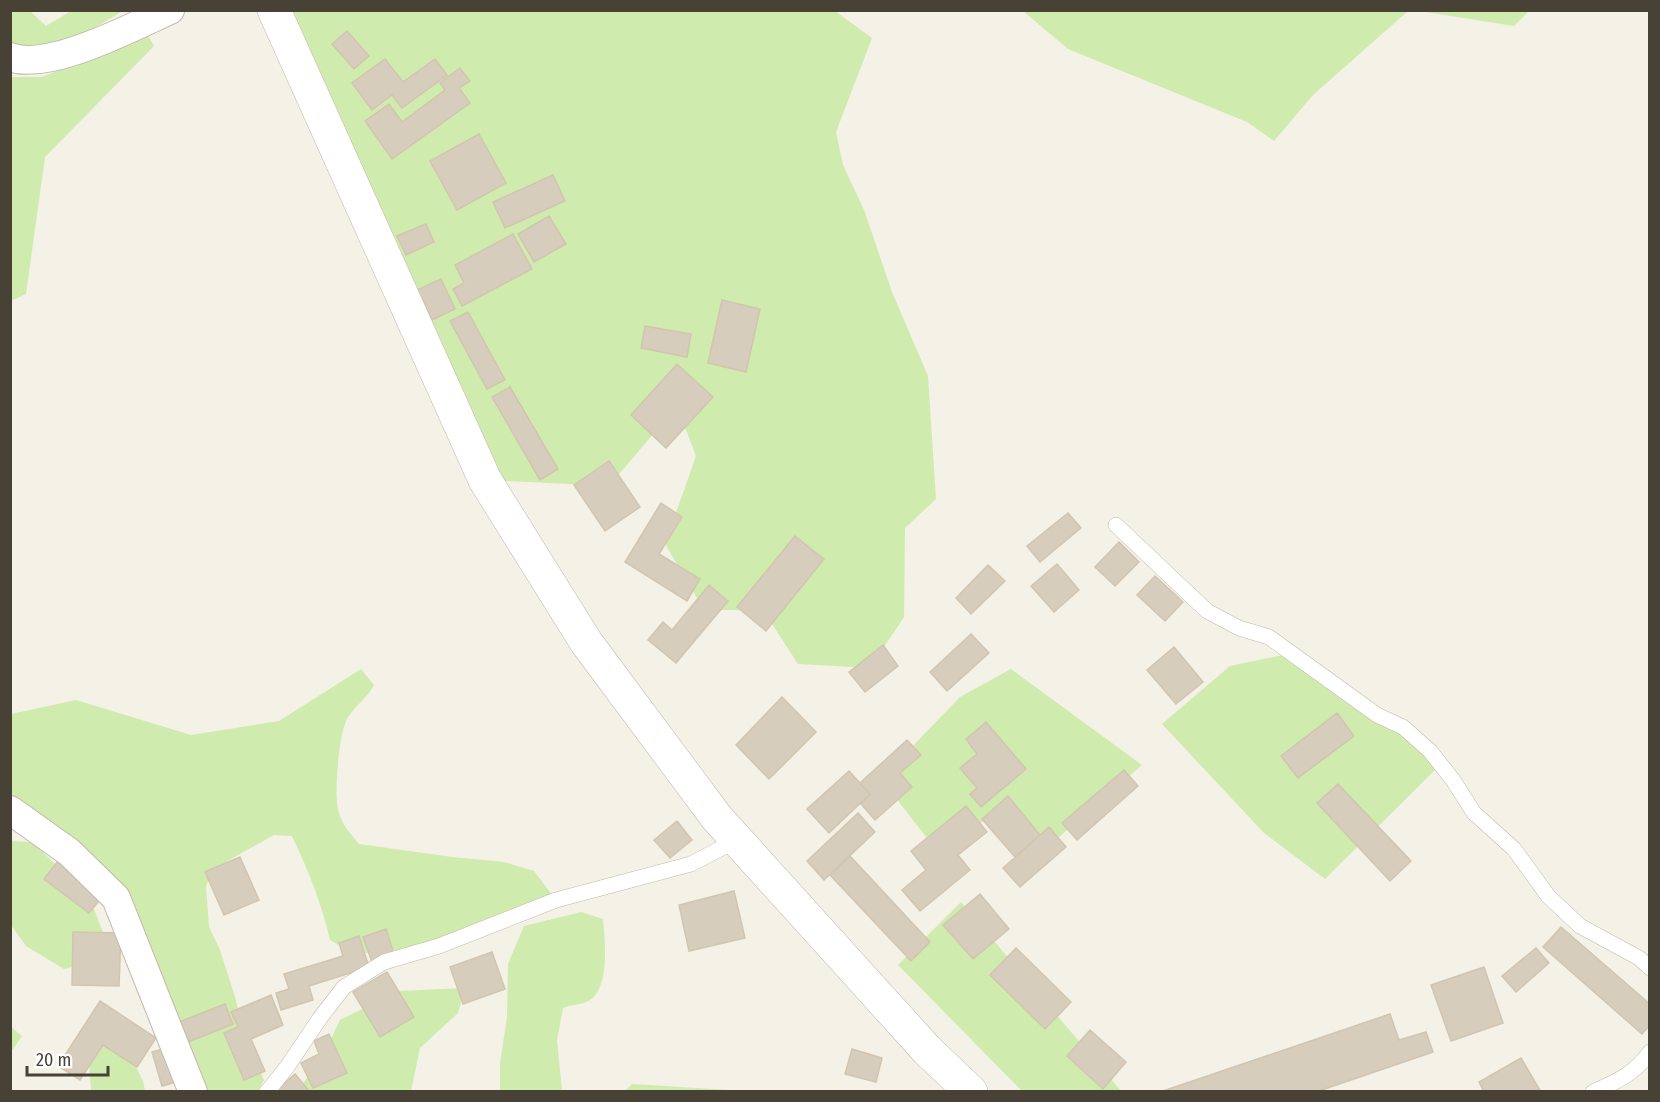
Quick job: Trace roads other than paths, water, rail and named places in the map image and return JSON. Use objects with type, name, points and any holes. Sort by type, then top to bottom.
[{"type":"street","points":[[10,57],[21,61],[72,53],[170,10]]},
{"type":"street","points":[[274,10],[390,273],[485,480],[586,642],[717,818],[927,1050],[971,1092]]},
{"type":"street","points":[[10,810],[69,852],[116,898],[193,1092]]},
{"type":"lane","points":[[1116,525],[1207,611],[1239,628],[1269,637],[1377,715],[1403,727],[1430,751],[1453,780],[1474,813],[1514,849],[1548,896],[1580,926],[1639,958],[1650,968]]},
{"type":"lane","points":[[267,1092],[344,987],[384,962],[439,945],[556,900],[691,864],[737,840]]},
{"type":"lane","points":[[1593,1092],[1622,1080],[1647,1060]]}]
